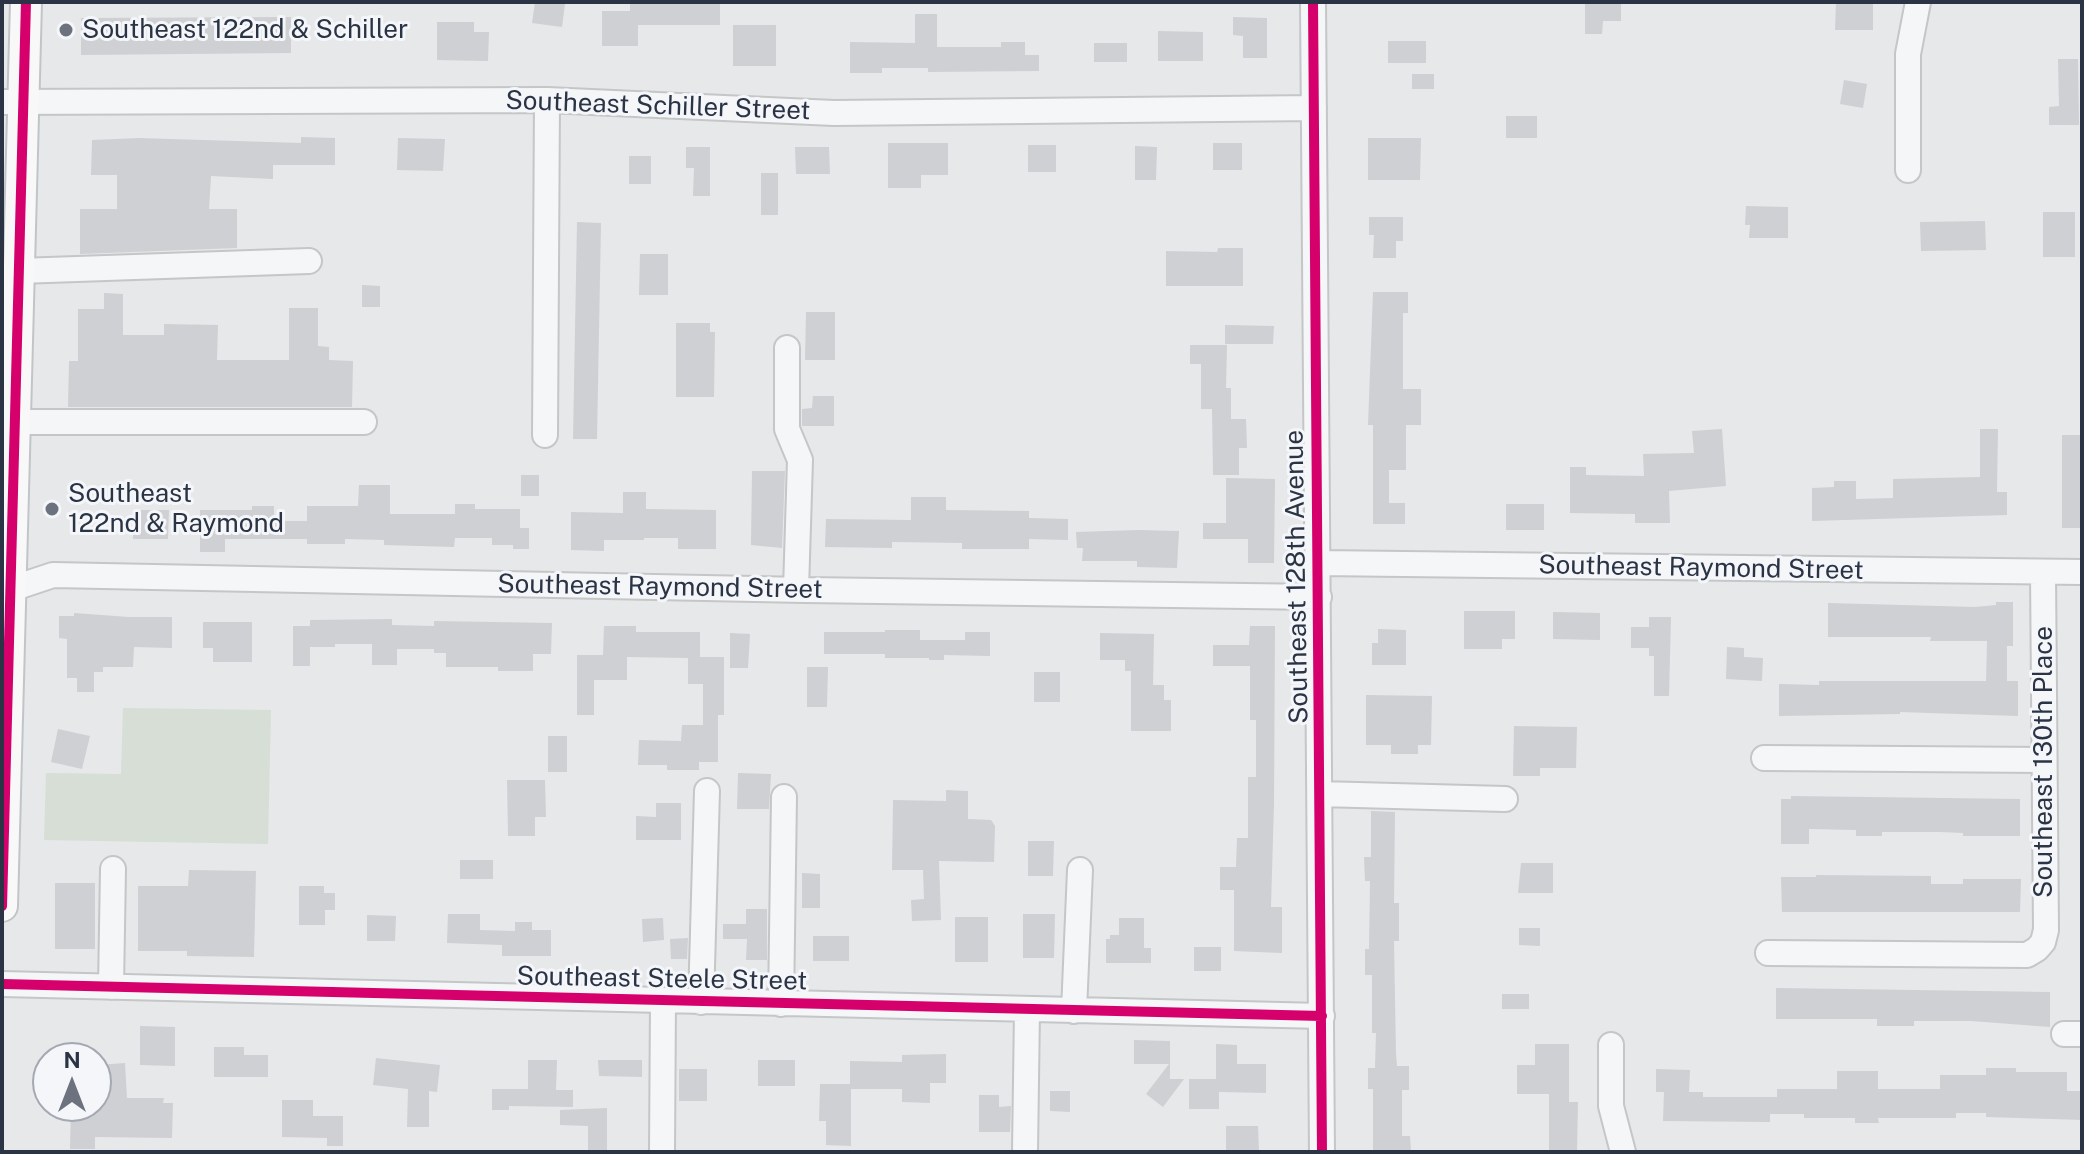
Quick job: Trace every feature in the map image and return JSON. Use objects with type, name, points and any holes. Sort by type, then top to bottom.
[{"type":"main road","points":[[2,906],[7,589],[15,422],[10,305],[19,271],[13,102],[26,2]]},
{"type":"street","name":"Southeast 128th Avenue","points":[[1313,2],[1322,1152]]},
{"type":"street","points":[[1908,170],[1908,54],[1918,2]]},
{"type":"street","name":"Southeast Schiller Street","points":[[13,102],[547,100],[834,113],[1314,108]]},
{"type":"street","points":[[545,435],[547,100]]},
{"type":"street","points":[[19,271],[309,261]]},
{"type":"street","points":[[787,348],[787,429],[800,460],[796,590]]},
{"type":"street","points":[[15,422],[364,422]]},
{"type":"street","name":"Southeast Raymond Street","points":[[1319,563],[2082,572]]},
{"type":"street","name":"Southeast 130th Place","points":[[1768,953],[2027,955],[2043,942],[2046,930],[2043,572]]},
{"type":"street","name":"Southeast Raymond Street","points":[[7,589],[53,575],[1319,597]]},
{"type":"street","points":[[1764,758],[2044,760]]},
{"type":"street","points":[[701,1002],[707,791]]},
{"type":"street","points":[[1320,794],[1505,799]]},
{"type":"street","points":[[781,1004],[784,797]]},
{"type":"street","points":[[111,987],[113,869]]},
{"type":"street","points":[[1074,1011],[1080,870]]},
{"type":"street","name":"Southeast Steele Street","points":[[2,984],[1322,1016]]},
{"type":"street","points":[[662,1152],[663,1001]]},
{"type":"street","points":[[1025,1152],[1027,1010]]},
{"type":"street","points":[[1611,1045],[1611,1106],[1623,1152]]},
{"type":"shaded area","points":[[123,708],[271,710],[268,844],[44,840],[46,773],[121,774]]},
{"type":"building","points":[[535,2],[565,4],[562,27],[532,23]]},
{"type":"building","points":[[630,2],[720,2],[720,25],[638,25],[638,46],[602,46],[602,11],[630,11]]},
{"type":"building","points":[[1585,2],[1621,2],[1621,21],[1603,21],[1602,34],[1585,34]]},
{"type":"building","points":[[1836,2],[1873,2],[1873,30],[1835,30]]},
{"type":"building","points":[[915,14],[937,14],[937,47],[1001,47],[1001,42],[1025,42],[1025,55],[1039,55],[1039,71],[928,72],[928,68],[882,68],[882,73],[850,73],[850,42],[915,43]]},
{"type":"building","points":[[291,17],[291,53],[81,55],[81,18]]},
{"type":"building","points":[[1233,17],[1267,18],[1267,58],[1243,58],[1243,36],[1233,35]]},
{"type":"building","points":[[437,22],[474,22],[474,32],[489,32],[488,61],[437,60]]},
{"type":"building","points":[[733,25],[776,25],[776,66],[733,66]]},
{"type":"building","points":[[1158,31],[1203,32],[1203,61],[1158,61]]},
{"type":"building","points":[[1388,41],[1426,41],[1426,63],[1388,63]]},
{"type":"building","points":[[1094,43],[1127,43],[1127,62],[1094,62]]},
{"type":"building","points":[[2058,59],[2078,59],[2079,125],[2049,125],[2049,107],[2059,106]]},
{"type":"building","points":[[1412,74],[1434,74],[1434,89],[1412,89]]},
{"type":"building","points":[[1844,80],[1867,84],[1863,108],[1840,104]]},
{"type":"building","points":[[1506,116],[1537,116],[1537,138],[1506,138]]},
{"type":"building","points":[[301,137],[335,138],[335,165],[273,165],[273,179],[211,176],[209,209],[237,209],[237,248],[80,254],[80,209],[117,209],[117,175],[91,175],[92,140],[139,138],[301,143]]},
{"type":"building","points":[[398,138],[445,139],[443,171],[397,170]]},
{"type":"building","points":[[1368,138],[1421,138],[1420,180],[1368,180]]},
{"type":"building","points":[[888,143],[948,143],[948,175],[921,175],[921,188],[888,188]]},
{"type":"building","points":[[1213,143],[1242,143],[1242,170],[1213,170]]},
{"type":"building","points":[[1028,145],[1056,145],[1056,172],[1028,172]]},
{"type":"building","points":[[1135,146],[1157,147],[1156,180],[1135,180]]},
{"type":"building","points":[[686,147],[710,147],[710,196],[693,196],[694,168],[686,168]]},
{"type":"building","points":[[795,147],[829,147],[830,174],[796,174]]},
{"type":"building","points":[[629,156],[651,156],[651,184],[629,184]]},
{"type":"building","points":[[761,173],[778,173],[778,215],[761,215]]},
{"type":"building","points":[[1746,206],[1788,207],[1788,238],[1749,238],[1750,225],[1745,225]]},
{"type":"building","points":[[2043,212],[2075,212],[2075,257],[2043,257]]},
{"type":"building","points":[[1369,217],[1403,217],[1403,241],[1396,241],[1396,258],[1373,258],[1374,235],[1369,235]]},
{"type":"building","points":[[1985,221],[1986,250],[1921,251],[1920,222]]},
{"type":"building","points":[[577,222],[601,223],[597,439],[573,439]]},
{"type":"building","points":[[1218,248],[1243,248],[1243,286],[1166,286],[1166,251],[1217,252]]},
{"type":"building","points":[[640,254],[668,254],[668,295],[639,295]]},
{"type":"building","points":[[362,285],[380,286],[380,307],[362,307]]},
{"type":"building","points":[[1373,292],[1408,292],[1408,313],[1403,313],[1403,389],[1421,389],[1421,425],[1406,425],[1406,470],[1389,470],[1389,503],[1405,503],[1405,524],[1373,524],[1373,425],[1368,425]]},
{"type":"building","points":[[104,293],[123,294],[123,335],[164,335],[164,324],[218,325],[217,360],[289,360],[289,308],[318,308],[318,346],[329,347],[329,360],[353,361],[352,407],[68,407],[69,361],[78,361],[78,309],[104,309]]},
{"type":"building","points":[[806,312],[835,312],[835,360],[805,360]]},
{"type":"building","points":[[676,323],[710,323],[710,332],[715,332],[714,397],[676,397]]},
{"type":"building","points":[[1225,325],[1274,326],[1273,344],[1225,344]]},
{"type":"building","points":[[1190,345],[1227,345],[1226,388],[1231,388],[1231,419],[1246,419],[1247,448],[1239,448],[1239,475],[1213,475],[1212,409],[1201,409],[1201,364],[1190,364]]},
{"type":"building","points":[[813,396],[834,396],[834,426],[802,426],[802,409],[812,408]]},
{"type":"building","points":[[1722,429],[1726,486],[1669,491],[1670,523],[1635,523],[1635,514],[1570,513],[1570,467],[1586,467],[1586,475],[1644,476],[1643,454],[1694,453],[1692,431]]},
{"type":"building","points":[[1980,429],[1998,429],[1997,492],[2007,492],[2007,515],[1812,521],[1812,488],[1834,487],[1834,481],[1856,481],[1856,499],[1893,498],[1893,479],[1980,477]]},
{"type":"building","points":[[2062,435],[2082,435],[2082,528],[2062,528]]},
{"type":"building","points":[[752,471],[785,471],[782,548],[751,545]]},
{"type":"building","points":[[521,475],[539,475],[539,496],[521,496]]},
{"type":"building","points":[[1226,478],[1275,479],[1274,563],[1248,563],[1248,539],[1203,539],[1203,523],[1226,523]]},
{"type":"building","points":[[359,485],[390,485],[390,514],[455,514],[455,504],[475,504],[475,509],[520,509],[520,528],[529,528],[529,549],[492,545],[492,538],[455,538],[454,547],[384,545],[384,540],[345,539],[345,544],[307,544],[307,539],[225,539],[225,552],[200,552],[200,510],[252,510],[252,506],[274,506],[274,521],[307,521],[307,506],[358,506]]},
{"type":"building","points":[[623,492],[646,492],[646,509],[716,510],[716,549],[678,549],[678,538],[644,538],[604,540],[604,551],[571,550],[571,512],[623,513]]},
{"type":"building","points":[[911,497],[946,497],[946,510],[1029,511],[1029,518],[1068,519],[1068,540],[1029,539],[1029,549],[962,549],[962,543],[892,542],[892,548],[825,547],[826,519],[911,520]]},
{"type":"building","points":[[1506,504],[1544,504],[1544,530],[1506,530]]},
{"type":"building","points":[[133,510],[169,510],[168,539],[133,539]]},
{"type":"building","points":[[1179,531],[1177,568],[1137,567],[1137,561],[1082,561],[1083,548],[1077,548],[1076,532]]},
{"type":"building","points":[[1996,602],[2013,602],[2013,646],[2007,646],[2007,681],[2018,681],[2018,716],[1900,712],[1779,716],[1779,684],[1819,685],[1819,681],[1986,681],[1987,641],[1930,641],[1931,637],[1828,637],[1828,603],[1975,607],[1996,605]]},
{"type":"building","points":[[1464,611],[1515,611],[1515,639],[1502,639],[1502,649],[1464,649]]},
{"type":"building","points":[[1553,612],[1600,613],[1600,640],[1553,639]]},
{"type":"building","points":[[74,613],[172,617],[172,648],[134,647],[133,667],[103,667],[103,672],[94,672],[94,692],[77,692],[77,678],[67,678],[67,639],[59,638],[59,616],[74,616]]},
{"type":"building","points":[[1649,617],[1671,617],[1669,696],[1654,696],[1654,656],[1649,656],[1649,648],[1631,648],[1631,627],[1649,627]]},
{"type":"building","points":[[392,619],[392,625],[434,626],[434,621],[552,623],[551,654],[533,654],[533,671],[498,671],[498,667],[446,667],[446,653],[434,653],[434,649],[397,649],[397,665],[372,665],[372,644],[335,644],[335,647],[310,647],[310,666],[293,666],[293,626],[310,626],[310,620]]},
{"type":"building","points":[[203,622],[252,622],[252,662],[213,662],[213,648],[203,648]]},
{"type":"building","points":[[604,626],[636,626],[636,632],[700,632],[700,657],[724,657],[724,715],[718,715],[718,762],[699,762],[699,770],[667,770],[667,765],[638,765],[639,740],[681,741],[682,725],[703,725],[703,684],[688,684],[688,658],[627,657],[627,680],[594,680],[594,715],[577,715],[577,655],[603,655]]},
{"type":"building","points":[[1250,626],[1275,626],[1271,907],[1282,907],[1282,953],[1234,951],[1234,890],[1220,890],[1220,867],[1236,867],[1237,838],[1248,838],[1248,777],[1256,777],[1256,720],[1250,720],[1250,666],[1213,666],[1213,645],[1249,645]]},
{"type":"building","points":[[1378,629],[1406,630],[1406,665],[1372,665],[1372,643],[1378,643]]},
{"type":"building","points":[[920,630],[920,640],[965,640],[965,632],[990,632],[990,656],[944,655],[944,660],[929,660],[885,658],[885,654],[824,654],[824,632]]},
{"type":"building","points":[[730,633],[750,634],[748,668],[730,668]]},
{"type":"building","points":[[1100,633],[1154,634],[1153,685],[1164,685],[1164,700],[1171,700],[1171,731],[1131,731],[1131,671],[1125,671],[1125,660],[1100,660]]},
{"type":"building","points":[[1727,647],[1744,648],[1744,657],[1763,658],[1762,681],[1726,679]]},
{"type":"building","points":[[807,667],[828,667],[827,707],[807,707]]},
{"type":"building","points":[[1034,672],[1060,672],[1060,702],[1034,702]]},
{"type":"building","points":[[1366,695],[1432,696],[1431,745],[1418,745],[1418,754],[1391,754],[1391,745],[1366,745]]},
{"type":"building","points":[[1514,726],[1577,727],[1576,768],[1540,768],[1540,776],[1513,776]]},
{"type":"building","points":[[58,729],[90,736],[82,769],[51,762]]},
{"type":"building","points":[[548,736],[567,736],[567,772],[548,772]]},
{"type":"building","points":[[738,773],[771,774],[769,809],[737,809]]},
{"type":"building","points":[[507,780],[545,780],[546,817],[535,817],[535,836],[508,836]]},
{"type":"building","points":[[946,790],[968,791],[968,819],[991,820],[995,826],[994,862],[939,861],[941,920],[912,921],[911,900],[924,899],[923,870],[892,870],[893,800],[946,801]]},
{"type":"building","points":[[1791,796],[2020,799],[2020,836],[1882,832],[1882,836],[1856,836],[1856,830],[1809,829],[1809,844],[1781,844],[1781,799],[1791,799]]},
{"type":"building","points":[[656,803],[681,803],[681,840],[636,840],[636,816],[656,817]]},
{"type":"building","points":[[1371,811],[1395,812],[1394,903],[1399,903],[1399,941],[1394,941],[1396,1054],[1397,1066],[1409,1066],[1409,1090],[1402,1090],[1402,1136],[1410,1136],[1411,1152],[1373,1152],[1373,1089],[1368,1089],[1368,1068],[1375,1068],[1376,1033],[1372,1033],[1372,975],[1365,975],[1365,949],[1369,949],[1370,881],[1365,881],[1364,857],[1371,857]]},
{"type":"building","points":[[1028,841],[1054,841],[1053,876],[1028,876]]},
{"type":"building","points":[[460,860],[493,860],[493,879],[460,879]]},
{"type":"building","points":[[1521,863],[1553,863],[1553,893],[1518,893]]},
{"type":"building","points":[[189,870],[256,871],[254,957],[187,956],[187,951],[138,951],[138,886],[188,886]]},
{"type":"building","points":[[802,873],[820,874],[820,908],[802,908]]},
{"type":"building","points":[[1931,876],[1931,884],[1963,884],[1963,879],[2021,879],[2020,912],[1782,912],[1781,877]]},
{"type":"building","points":[[55,883],[95,883],[95,949],[55,949]]},
{"type":"building","points":[[299,886],[324,886],[324,893],[335,893],[335,910],[325,910],[325,925],[299,925]]},
{"type":"building","points":[[746,909],[767,909],[767,960],[746,960],[747,939],[723,939],[723,924],[746,924]]},
{"type":"building","points":[[448,914],[480,914],[480,930],[515,931],[515,922],[532,922],[532,930],[551,930],[551,956],[502,956],[502,945],[447,943]]},
{"type":"building","points":[[1023,914],[1055,914],[1054,958],[1023,958]]},
{"type":"building","points":[[367,915],[396,916],[395,941],[367,941]]},
{"type":"building","points":[[955,917],[988,917],[988,962],[955,962]]},
{"type":"building","points":[[663,918],[664,940],[643,942],[642,919]]},
{"type":"building","points":[[1119,918],[1144,918],[1144,948],[1151,948],[1151,963],[1106,963],[1106,939],[1110,939],[1110,935],[1119,935]]},
{"type":"building","points":[[1519,928],[1540,928],[1540,946],[1519,945]]},
{"type":"building","points":[[813,936],[849,936],[849,961],[813,961]]},
{"type":"building","points":[[688,938],[687,959],[671,959],[670,939]]},
{"type":"building","points":[[1194,947],[1221,947],[1221,971],[1194,971]]},
{"type":"building","points":[[1776,988],[2050,992],[2050,1027],[1971,1021],[1914,1021],[1914,1026],[1877,1026],[1877,1019],[1776,1019]]},
{"type":"building","points":[[1502,994],[1529,994],[1529,1009],[1502,1009]]},
{"type":"building","points":[[140,1026],[175,1027],[175,1066],[140,1065]]},
{"type":"building","points":[[1134,1040],[1170,1041],[1170,1079],[1184,1079],[1163,1107],[1146,1094],[1169,1064],[1134,1064]]},
{"type":"building","points":[[1216,1044],[1237,1045],[1237,1064],[1266,1064],[1266,1093],[1219,1092],[1219,1109],[1189,1109],[1189,1079],[1216,1079]]},
{"type":"building","points":[[1535,1044],[1569,1044],[1569,1102],[1578,1102],[1577,1152],[1549,1152],[1549,1094],[1517,1094],[1517,1065],[1535,1065]]},
{"type":"building","points":[[214,1047],[244,1047],[244,1055],[268,1055],[268,1077],[214,1077]]},
{"type":"building","points":[[946,1054],[946,1083],[930,1083],[930,1103],[902,1102],[902,1089],[851,1089],[851,1146],[826,1145],[826,1121],[819,1121],[820,1084],[850,1084],[850,1061],[902,1062],[902,1055]]},
{"type":"building","points":[[376,1058],[440,1065],[437,1092],[429,1091],[429,1127],[407,1127],[408,1089],[373,1085]]},
{"type":"building","points":[[528,1060],[557,1060],[556,1090],[573,1090],[573,1107],[509,1106],[509,1110],[492,1110],[492,1089],[528,1089]]},
{"type":"building","points":[[598,1060],[642,1060],[642,1077],[599,1076]]},
{"type":"building","points":[[758,1060],[795,1060],[795,1086],[758,1086]]},
{"type":"building","points":[[125,1063],[127,1098],[164,1098],[163,1103],[173,1103],[172,1138],[95,1137],[95,1149],[70,1149],[71,1122],[112,1122],[112,1064]]},
{"type":"building","points":[[1986,1068],[2016,1068],[2016,1072],[2067,1072],[2067,1091],[2082,1091],[2082,1120],[1956,1113],[1956,1118],[1878,1118],[1879,1123],[1855,1123],[1855,1118],[1804,1118],[1804,1114],[1770,1114],[1770,1122],[1663,1121],[1664,1092],[1656,1092],[1656,1069],[1690,1070],[1689,1092],[1703,1092],[1703,1097],[1777,1097],[1777,1089],[1837,1089],[1837,1071],[1878,1071],[1878,1089],[1940,1089],[1940,1075],[1986,1075]]},
{"type":"building","points":[[679,1069],[707,1069],[707,1101],[679,1101]]},
{"type":"building","points":[[1050,1091],[1070,1091],[1070,1112],[1050,1111]]},
{"type":"building","points":[[979,1095],[999,1095],[999,1107],[1011,1106],[1010,1132],[979,1132]]},
{"type":"building","points":[[282,1100],[313,1100],[313,1116],[343,1116],[343,1146],[327,1146],[327,1138],[282,1137]]},
{"type":"building","points":[[607,1108],[607,1150],[588,1150],[588,1126],[560,1125],[560,1110]]},
{"type":"building","points":[[1226,1126],[1258,1126],[1259,1151],[1226,1151]]},
{"type":"cycle path","points":[[2,906],[26,2]]},
{"type":"cycle path","points":[[1313,2],[1322,1152]]},
{"type":"cycle path","points":[[2,984],[1322,1016]]},
{"type":"place","name":"Southeast 122nd & Schiller","points":[[66,30]]},
{"type":"place","name":"Southeast 122nd & Raymond","points":[[52,509]]}]
